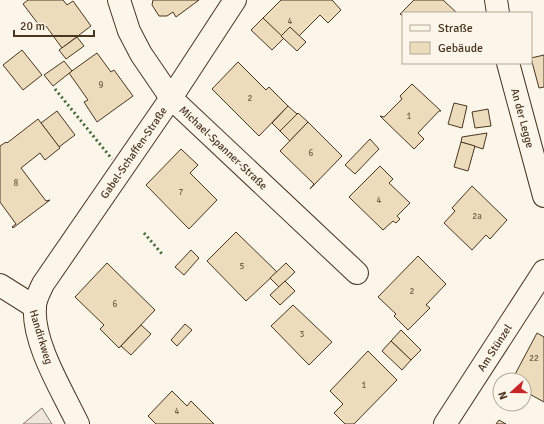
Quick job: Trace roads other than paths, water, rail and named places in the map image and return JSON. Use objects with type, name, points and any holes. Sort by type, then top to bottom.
[{"type":"street","name":"Michael-Spanner-Straße","points":[[119,0],[132,37],[141,54],[171,98],[357,273]]},
{"type":"street","name":"Gabel-Schaffen-Straße","points":[[35,307],[43,284],[171,98],[235,0]]},
{"type":"street","points":[[496,0],[498,12]]},
{"type":"street","name":"An der Legge","points":[[508,64],[544,196]]},
{"type":"street","name":"Am Stünzel","points":[[444,424],[544,271]]},
{"type":"street","name":"Handirkweg","points":[[0,285],[35,307],[35,320],[43,349],[56,381],[78,424]]}]
